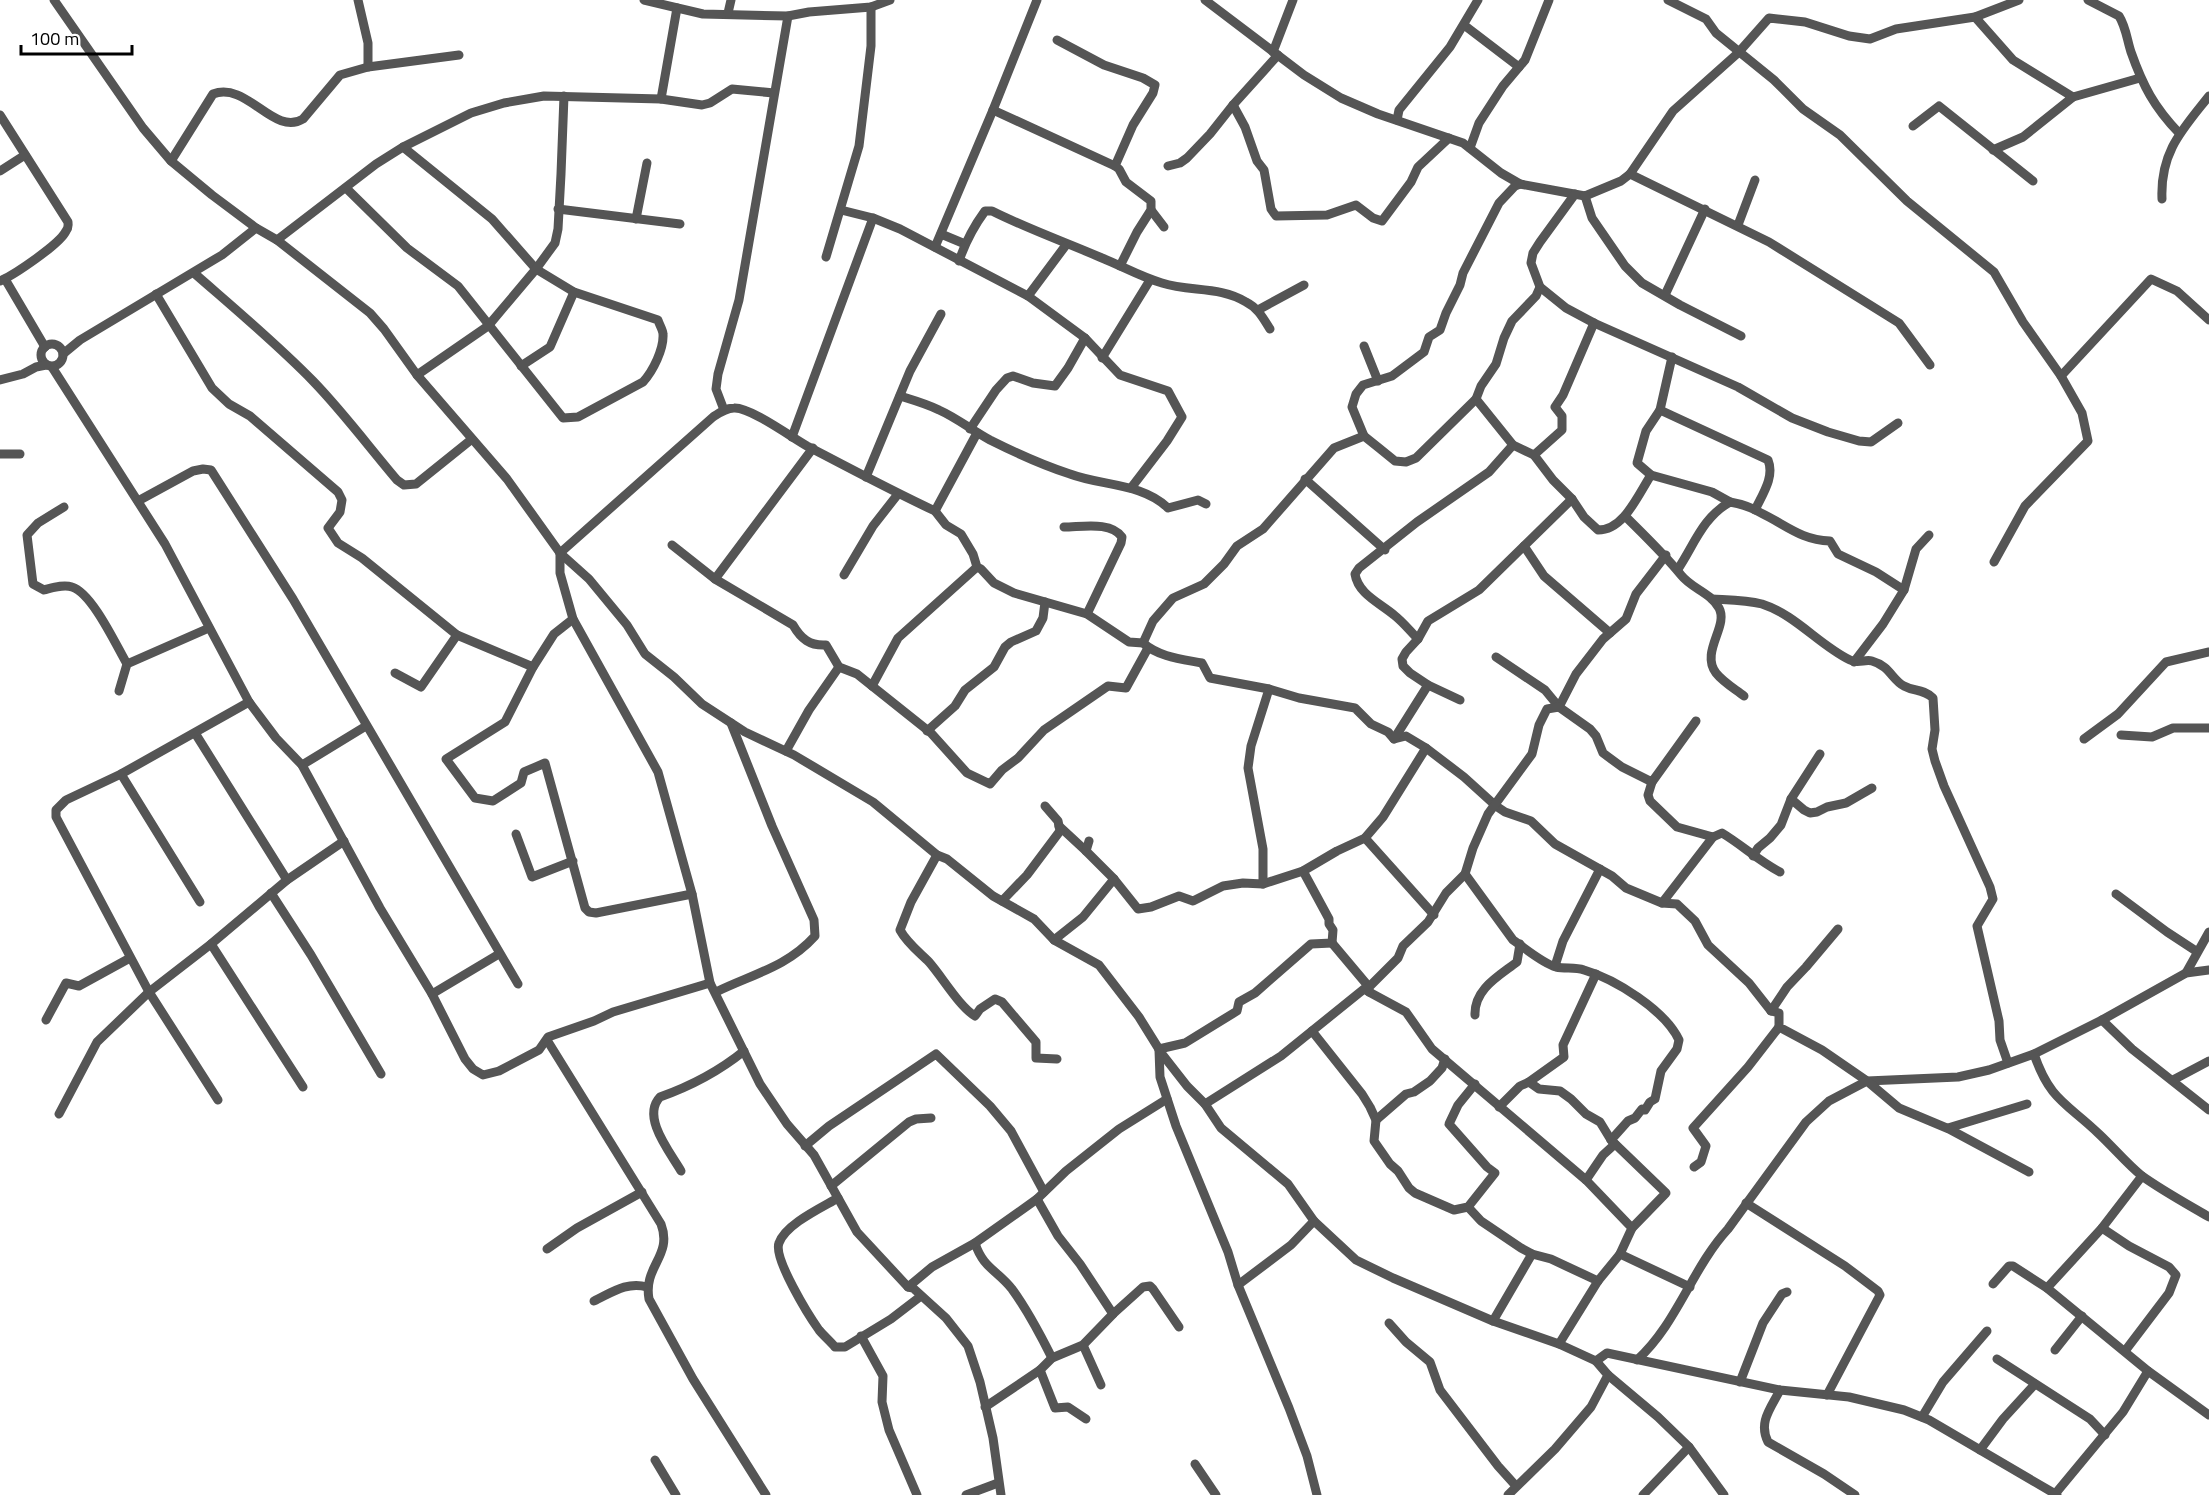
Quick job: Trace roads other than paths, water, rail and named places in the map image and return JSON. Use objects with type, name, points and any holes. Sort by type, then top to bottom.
[{"type":"street","points":[[54,0],[143,128],[171,161],[212,195],[256,228],[277,240],[370,313],[396,343],[417,375],[507,479],[560,553],[589,579],[627,625],[645,654],[674,677],[702,704],[745,732],[786,751],[873,802],[937,855],[947,859],[1002,901],[1034,919],[1054,940],[1099,965],[1139,1017],[1160,1050],[1187,1086],[1205,1104],[1221,1128],[1288,1184],[1314,1221],[1356,1260],[1493,1321],[1558,1344],[1596,1361],[1608,1375],[1658,1417],[1689,1447],[1724,1495]]},
{"type":"street","points":[[358,0],[368,43],[368,67]]},
{"type":"street","points":[[644,0],[703,14],[788,16],[833,5],[871,7],[890,0]]},
{"type":"street","points":[[728,13],[731,0]]},
{"type":"street","points":[[935,247],[1037,0]]},
{"type":"street","points":[[1205,0],[1275,53],[1341,98],[1470,148],[1501,173],[1520,184],[1580,195],[1621,180],[1630,174],[1673,111],[1738,52],[1769,18],[1805,22],[1849,36],[1870,39],[1896,29],[1975,17],[2019,0]]},
{"type":"street","points":[[1168,166],[1180,163],[1187,158],[1210,134],[1275,53],[1293,0]]},
{"type":"street","points":[[1470,148],[1479,123],[1503,86],[1528,54],[1549,0]]},
{"type":"street","points":[[1668,0],[1706,19],[1716,33],[1774,80],[1803,109],[1840,135],[1906,201],[1994,272],[2023,322],[2061,376],[2082,413],[2088,441],[2025,506],[1994,562]]},
{"type":"street","points":[[2088,0],[2119,16],[2140,78],[2150,98],[2163,117],[2179,133]]},
{"type":"street","points":[[1397,120],[1399,110],[1464,26],[1475,1]]},
{"type":"street","points":[[826,257],[842,210],[859,146],[871,46],[871,7]]},
{"type":"street","points":[[661,99],[677,8]]},
{"type":"street","points":[[724,410],[716,389],[717,381],[739,300],[788,16]]},
{"type":"street","points":[[1975,17],[2013,60],[2073,97]]},
{"type":"street","points":[[1464,26],[1519,67]]},
{"type":"street","points":[[1057,40],[1104,65],[1143,78],[1155,85],[1153,93],[1124,142],[1115,166]]},
{"type":"street","points":[[171,161],[213,94],[227,92],[239,95],[284,123],[295,124],[303,120],[340,75],[368,67],[459,55]]},
{"type":"street","points":[[1993,150],[2023,137],[2073,97],[2140,78]]},
{"type":"street","points":[[277,240],[376,164],[403,147],[471,113],[504,103],[534,97],[564,96],[661,99],[702,105],[710,103],[732,89],[774,93]]},
{"type":"street","points":[[417,375],[488,326],[555,243],[558,230],[564,96]]},
{"type":"street","points":[[2162,199],[2163,168],[2179,133],[2209,96]]},
{"type":"street","points":[[1233,105],[1245,127],[1257,160],[1264,170],[1271,209],[1276,216],[1327,214],[1356,205],[1373,218],[1382,221],[1411,182],[1418,167],[1449,138]]},
{"type":"street","points":[[1913,126],[1939,106],[2033,181]]},
{"type":"street","points":[[993,111],[1115,166],[1126,182],[1151,201],[1151,210],[1120,266]]},
{"type":"street","points":[[0,115],[68,222],[62,237],[2,280],[45,347]]},
{"type":"street","points":[[346,188],[407,248],[458,286],[563,418],[578,417],[643,382],[651,374],[656,364],[663,334],[658,320],[574,292],[536,269],[492,219],[403,147]]},
{"type":"street","points":[[0,171],[25,155]]},
{"type":"street","points":[[636,219],[647,163]]},
{"type":"street","points":[[1630,174],[1770,242],[1899,323],[1930,365]]},
{"type":"street","points":[[1738,225],[1755,180]]},
{"type":"street","points":[[1520,184],[1515,186],[1499,203],[1463,273],[1457,294],[1440,330],[1429,337],[1424,352],[1392,376],[1363,385],[1356,394],[1352,407],[1364,436],[1395,461],[1406,462],[1416,458],[1476,399],[1481,386],[1496,364],[1512,321],[1536,296],[1540,287]]},
{"type":"street","points":[[1580,195],[1533,254],[1532,263],[1540,287],[1566,308],[1594,323],[1738,387],[1792,418],[1828,432],[1871,442],[1898,423]]},
{"type":"street","points":[[1580,195],[1592,218],[1625,266],[1642,283],[1680,306],[1741,336]]},
{"type":"street","points":[[558,209],[680,224]]},
{"type":"street","points":[[1665,295],[1705,209]]},
{"type":"street","points":[[842,210],[873,218],[923,239],[958,261],[1028,296],[1085,338],[1120,375],[1168,391],[1182,417],[1167,441],[1131,488]]},
{"type":"street","points":[[1151,210],[1164,227]]},
{"type":"street","points":[[958,261],[965,244],[985,211],[992,212],[1150,280],[1175,286],[1224,292],[1246,301],[1258,310],[1270,329]]},
{"type":"street","points":[[792,436],[873,218]]},
{"type":"street","points":[[0,380],[23,374],[50,362],[80,340],[222,255],[256,228]]},
{"type":"street","points":[[941,234],[965,244]]},
{"type":"street","points":[[1028,296],[1066,245]]},
{"type":"street","points":[[194,273],[274,343],[313,381],[346,417],[397,480],[404,485],[416,483],[472,439]]},
{"type":"street","points":[[2061,376],[2151,279],[2177,291],[2209,320]]},
{"type":"street","points":[[1102,358],[1150,280]]},
{"type":"street","points":[[1258,310],[1304,285]]},
{"type":"street","points":[[521,366],[550,347],[574,292]]},
{"type":"street","points":[[156,294],[213,388],[229,404],[250,416],[338,492],[342,500],[340,512],[328,528],[338,543],[362,558],[457,636],[533,667]]},
{"type":"street","points":[[867,477],[910,371],[941,314]]},
{"type":"street","points":[[1534,455],[1562,430],[1562,416],[1555,407],[1563,395],[1594,323]]},
{"type":"street","points":[[935,511],[973,431],[996,390],[1007,378],[1013,376],[1033,383],[1055,386],[1085,338]]},
{"type":"street","points":[[45,347],[80,340]]},
{"type":"street","points":[[50,362],[56,345]]},
{"type":"street","points":[[1364,346],[1377,381]]},
{"type":"street","points":[[45,347],[42,350],[165,544],[249,702],[276,738],[302,765],[380,908],[432,994],[465,1059],[473,1069],[483,1075],[499,1071],[539,1050],[548,1037],[614,1012],[710,982]]},
{"type":"street","points":[[1672,357],[1660,410],[1646,431],[1637,463],[1651,475],[1712,492],[1730,502],[1755,510],[1813,541],[1830,541],[1839,554],[1876,572],[1904,590]]},
{"type":"street","points":[[900,396],[939,410],[973,431],[1039,464],[1089,480],[1131,488],[1153,496],[1168,508],[1198,500],[1206,504]]},
{"type":"street","points":[[1476,399],[1513,445],[1534,455],[1553,480],[1572,499],[1584,517],[1598,530],[1607,530],[1625,516],[1651,475]]},
{"type":"street","points":[[1001,1495],[993,1438],[980,1382],[968,1346],[946,1318],[913,1288],[908,1287],[857,1232],[814,1155],[760,1084],[710,982],[692,894],[658,772],[573,619],[560,573],[560,553],[713,417],[724,410],[735,407],[898,494],[935,511],[946,525],[961,534],[973,554],[977,567],[994,583],[1014,593],[1087,614],[1129,642],[1146,645],[1170,658],[1202,663],[1210,678],[1355,708],[1371,724],[1388,732],[1394,739]]},
{"type":"street","points":[[1660,410],[1768,460],[1771,470],[1770,478],[1755,510]]},
{"type":"street","points":[[672,546],[715,579],[793,625],[799,636],[814,645],[826,645],[839,667],[857,674],[927,731],[967,773],[990,784],[1044,730],[1108,686],[1126,688],[1146,645],[1153,621],[1173,598],[1204,584],[1224,564],[1237,546],[1263,529],[1334,448],[1364,436]]},
{"type":"street","points":[[1418,639],[1396,616],[1365,593],[1356,582],[1355,574],[1359,568],[1385,550],[1417,522],[1489,472],[1513,445]]},
{"type":"street","points":[[715,579],[813,448]]},
{"type":"street","points":[[0,454],[20,454]]},
{"type":"street","points":[[138,501],[192,471],[211,470],[292,599],[518,984]]},
{"type":"street","points":[[1305,479],[1385,550]]},
{"type":"street","points":[[844,574],[873,526],[898,494]]},
{"type":"street","points":[[1460,700],[1428,685],[1403,666],[1402,660],[1406,652],[1418,639],[1428,621],[1479,590],[1572,499]]},
{"type":"street","points":[[1678,569],[1689,546],[1709,518],[1717,509],[1730,502]]},
{"type":"street","points":[[64,507],[38,523],[27,535],[33,584],[44,590],[63,586],[72,587],[84,594],[96,608],[128,664]]},
{"type":"street","points":[[1625,516],[1666,555],[1680,574],[1712,599],[1722,616],[1711,662],[1716,673],[1744,696]]},
{"type":"street","points":[[1064,527],[1102,526],[1119,533],[1122,537],[1087,614]]},
{"type":"street","points":[[1854,662],[1883,624],[1904,590],[1916,549],[1929,535]]},
{"type":"street","points":[[1524,546],[1544,576],[1610,633]]},
{"type":"street","points":[[1369,990],[1398,958],[1403,946],[1434,915],[1446,893],[1465,874],[1488,814],[1496,806],[1532,753],[1539,725],[1547,709],[1558,706],[1576,674],[1603,639],[1626,619],[1636,594],[1666,555]]},
{"type":"street","points":[[872,686],[898,639],[977,567]]},
{"type":"street","points":[[1712,599],[1744,600],[1780,612],[1794,620],[1831,650],[1854,662],[1870,660],[1892,672],[1902,685],[1927,693],[1933,698],[1935,730],[1933,755],[1944,786],[1992,893],[1993,899],[1977,926],[1999,1021],[2000,1040],[2008,1063]]},
{"type":"street","points":[[927,731],[955,706],[965,690],[994,667],[1005,647],[1036,631],[1043,618],[1045,602]]},
{"type":"street","points":[[573,619],[554,634],[533,667],[505,722],[446,759],[475,798],[493,801],[521,783],[524,772],[545,763],[585,908],[589,912],[596,913],[692,894]]},
{"type":"street","points":[[119,691],[128,664],[209,628]]},
{"type":"street","points":[[395,673],[421,687],[457,636]]},
{"type":"street","points":[[2084,739],[2118,714],[2166,662],[2209,652]]},
{"type":"street","points":[[1496,657],[1545,690],[1558,706],[1590,729],[1596,736],[1603,753],[1622,767],[1652,782]]},
{"type":"street","points":[[786,751],[809,710],[839,667]]},
{"type":"street","points":[[1394,739],[1428,685]]},
{"type":"street","points":[[1263,884],[1263,849],[1248,768],[1251,746],[1269,689]]},
{"type":"street","points":[[218,1100],[149,992],[56,817],[58,805],[66,800],[121,774],[249,702]]},
{"type":"street","points":[[1696,721],[1652,782],[1648,795],[1650,801],[1677,827],[1713,837]]},
{"type":"street","points":[[716,992],[743,978],[778,966],[802,951],[815,936],[814,920],[772,826],[731,723]]},
{"type":"street","points":[[302,765],[366,726]]},
{"type":"street","points":[[2121,735],[2152,737],[2173,728],[2209,728]]},
{"type":"street","points":[[195,733],[287,880]]},
{"type":"street","points":[[1394,739],[1406,736],[1426,748],[1464,777],[1496,806],[1505,812],[1532,821],[1555,844],[1600,869],[1626,888],[1662,903],[1677,904],[1695,921],[1708,945],[1749,983],[1771,1011],[1779,1013],[1779,1027],[1748,1067],[1693,1128],[1706,1146],[1701,1162],[1694,1167]]},
{"type":"street","points":[[1059,826],[1114,879],[1138,909],[1151,907],[1179,896],[1194,901],[1223,886],[1243,883],[1263,884],[1303,871],[1365,838],[1383,817],[1426,748]]},
{"type":"street","points":[[1753,856],[1781,825],[1791,799],[1820,754]]},
{"type":"street","points":[[121,774],[200,902]]},
{"type":"street","points":[[1791,799],[1810,813],[1845,803],[1872,788]]},
{"type":"street","points":[[1002,901],[1027,875],[1060,831],[1058,821],[1045,806]]},
{"type":"street","points":[[1662,903],[1713,837],[1722,833],[1780,872]]},
{"type":"street","points":[[516,834],[532,877],[573,861]]},
{"type":"street","points":[[1365,838],[1434,915]]},
{"type":"street","points":[[59,1114],[97,1042],[149,992],[212,944],[287,880],[344,841]]},
{"type":"street","points":[[1086,851],[1089,841]]},
{"type":"street","points":[[937,855],[910,903],[900,930],[960,1000],[963,1009],[975,1016],[980,1008],[995,999],[1002,1002],[1036,1042],[1036,1058],[1057,1059]]},
{"type":"street","points":[[1555,966],[1563,940],[1600,869]]},
{"type":"street","points":[[1303,871],[1329,919],[1333,930],[1332,943],[1369,990]]},
{"type":"street","points":[[1465,874],[1513,940],[1536,957],[1555,966],[1581,969],[1596,974],[1653,1008],[1679,1040],[1677,1049],[1661,1071],[1655,1099],[1645,1110],[1641,1109],[1635,1118],[1628,1121],[1586,1180]]},
{"type":"street","points":[[1054,940],[1083,917],[1114,879]]},
{"type":"street","points":[[271,893],[311,955],[381,1074]]},
{"type":"street","points":[[2116,894],[2196,951]]},
{"type":"street","points":[[1771,1011],[1787,987],[1838,929]]},
{"type":"street","points":[[2186,973],[2196,951],[2209,932]]},
{"type":"street","points":[[1160,1050],[1185,1043],[1237,1011],[1239,1002],[1255,993],[1311,944],[1332,943]]},
{"type":"street","points":[[212,944],[303,1087]]},
{"type":"street","points":[[1475,1015],[1475,1003],[1481,993],[1517,962],[1520,944]]},
{"type":"street","points":[[432,994],[499,954]]},
{"type":"street","points":[[46,1020],[66,983],[79,986],[130,958]]},
{"type":"street","points":[[1637,1360],[1655,1342],[1690,1287],[1713,1245],[1728,1229],[1806,1122],[1829,1101],[1867,1081],[1958,1077],[1989,1070],[2034,1054],[2102,1020],[2186,973],[2209,970]]},
{"type":"street","points":[[1499,1107],[1520,1086],[1564,1057],[1563,1045],[1596,974]]},
{"type":"street","points":[[1205,1104],[1281,1056],[1364,988],[1406,1012],[1432,1049],[1586,1180],[1632,1228]]},
{"type":"street","points":[[2102,1020],[2132,1049],[2209,1110]]},
{"type":"street","points":[[1779,1027],[1822,1050],[1867,1081],[1899,1108],[1948,1128],[2029,1172]]},
{"type":"street","points":[[1312,1031],[1362,1094],[1376,1120],[1374,1141],[1409,1188],[1415,1193],[1454,1210],[1468,1207],[1495,1173],[1449,1124],[1458,1105],[1475,1084]]},
{"type":"street","points":[[547,1040],[662,1224],[666,1237],[647,1287],[649,1299],[693,1379],[765,1492],[753,1495]]},
{"type":"street","points":[[1160,1050],[1160,1077],[1176,1126],[1289,1408],[1317,1495]]},
{"type":"street","points":[[681,1171],[656,1126],[652,1108],[660,1097],[691,1085],[723,1068],[744,1051]]},
{"type":"street","points":[[805,1146],[829,1126],[936,1054],[990,1106],[1011,1131],[1058,1236],[1080,1264],[1113,1314]]},
{"type":"street","points":[[2034,1054],[2041,1073],[2055,1096],[2098,1133],[2142,1176],[2209,1217]]},
{"type":"street","points":[[1376,1120],[1406,1094],[1430,1081],[1442,1068],[1445,1059]]},
{"type":"street","points":[[2173,1080],[2209,1061]]},
{"type":"street","points":[[1529,1082],[1539,1089],[1560,1091],[1586,1114],[1600,1122],[1613,1142],[1666,1193],[1632,1228],[1620,1254],[1598,1281],[1558,1344]]},
{"type":"street","points":[[908,1287],[932,1267],[975,1243],[1041,1196],[1066,1171],[1119,1129],[1167,1099]]},
{"type":"street","points":[[1948,1128],[2027,1104]]},
{"type":"street","points":[[831,1186],[909,1122],[931,1118]]},
{"type":"street","points":[[2047,1288],[2102,1228],[2142,1176]]},
{"type":"street","points":[[547,1250],[577,1228],[642,1192]]},
{"type":"street","points":[[838,1198],[793,1227],[777,1245],[778,1254],[805,1309],[820,1331],[835,1347],[845,1347],[891,1319],[921,1296]]},
{"type":"street","points":[[1746,1203],[1845,1266],[1878,1291],[1880,1295],[1827,1395]]},
{"type":"street","points":[[1468,1207],[1481,1221],[1532,1254],[1551,1259],[1598,1281]]},
{"type":"street","points":[[1238,1285],[1291,1245],[1314,1221]]},
{"type":"street","points":[[2102,1228],[2129,1246],[2169,1267],[2176,1275],[2169,1293],[2126,1351]]},
{"type":"street","points":[[975,1243],[979,1257],[1003,1279],[1027,1310],[1052,1358]]},
{"type":"street","points":[[1493,1321],[1532,1254]]},
{"type":"street","points":[[1620,1254],[1690,1287]]},
{"type":"street","points":[[1993,1284],[2011,1265],[2047,1288],[2148,1371],[2209,1415]]},
{"type":"street","points":[[594,1301],[628,1285],[636,1284],[647,1287]]},
{"type":"street","points":[[985,1407],[1040,1370],[1052,1358],[1083,1345],[1140,1290],[1150,1286],[1179,1327]]},
{"type":"street","points":[[1740,1382],[1763,1323],[1782,1294],[1787,1293]]},
{"type":"street","points":[[2055,1350],[2082,1316]]},
{"type":"street","points":[[1389,1323],[1406,1342],[1430,1362],[1440,1390],[1516,1486]]},
{"type":"street","points":[[1922,1417],[1943,1382],[1987,1331]]},
{"type":"street","points":[[861,1336],[883,1376],[882,1402],[889,1430],[917,1495]]},
{"type":"street","points":[[1083,1345],[1101,1385]]},
{"type":"street","points":[[1596,1361],[1607,1353],[1780,1390],[1849,1397],[1904,1410],[1922,1417],[2056,1494],[2123,1412],[2148,1371]]},
{"type":"street","points":[[1997,1359],[2090,1419],[2105,1435]]},
{"type":"street","points":[[1040,1370],[1055,1408],[1068,1407],[1086,1419]]},
{"type":"street","points":[[1508,1495],[1556,1449],[1591,1407],[1608,1375]]},
{"type":"street","points":[[1980,1450],[2003,1419],[2035,1384]]},
{"type":"street","points":[[1780,1390],[1764,1423],[1763,1432],[1768,1442],[1824,1474],[1855,1495]]},
{"type":"street","points":[[1643,1495],[1689,1447]]},
{"type":"street","points":[[655,1460],[676,1495]]},
{"type":"street","points":[[1195,1464],[1216,1495]]},
{"type":"street","points":[[966,1495],[998,1483]]}]
